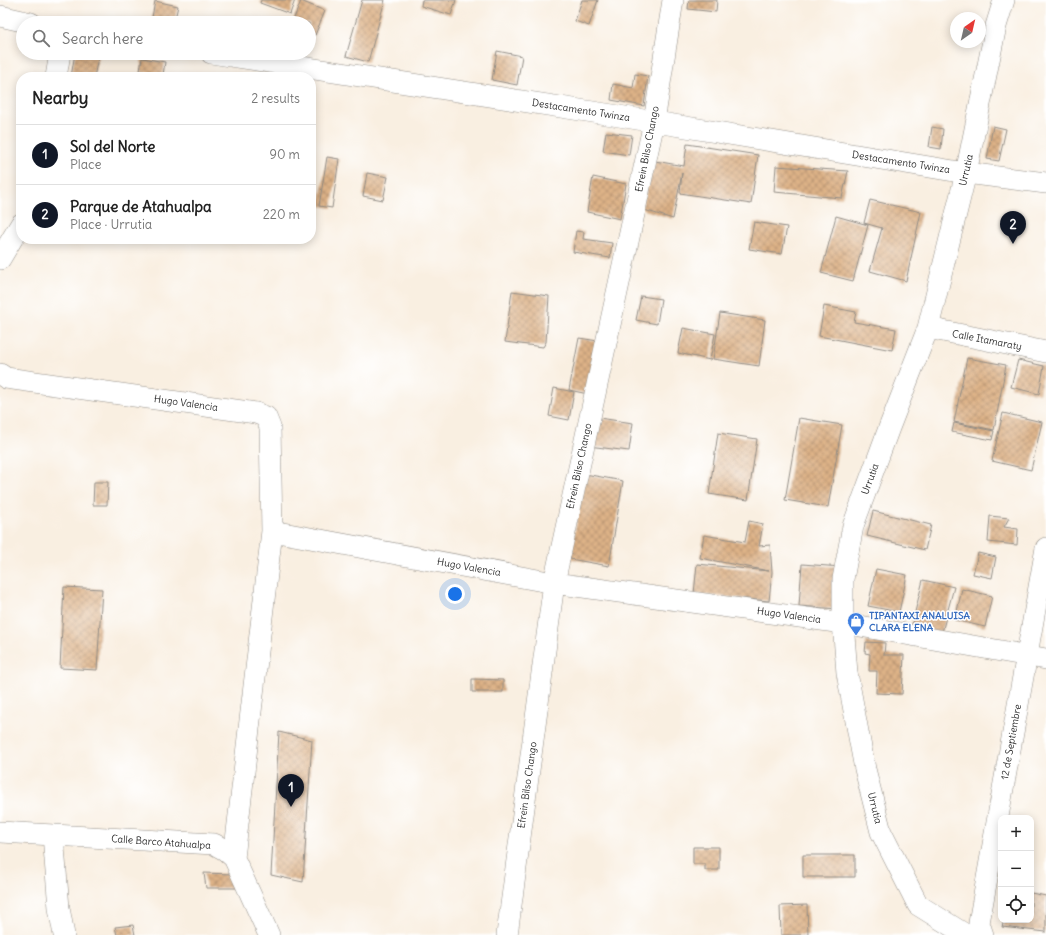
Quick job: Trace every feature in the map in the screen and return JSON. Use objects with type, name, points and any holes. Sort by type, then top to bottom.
[{"type":"street","name":"Efrein Bilso Chango","points":[[507,935],[554,583],[654,122],[673,0]]},
{"type":"street","name":"Urrutia","points":[[966,935],[918,905],[882,832],[866,769],[849,680],[842,622],[843,579],[853,526],[928,328],[966,173],[996,26],[1004,0]]},
{"type":"street","points":[[0,16],[16,20]]},
{"type":"street","points":[[57,72],[59,60]]},
{"type":"street","name":"Destacamento Twinza","points":[[256,60],[654,122],[966,173],[1046,183]]},
{"type":"street","points":[[0,259],[16,232]]},
{"type":"street","name":"Calle Itamaraty","points":[[928,328],[1046,352]]},
{"type":"street","name":"Hugo Valencia","points":[[0,374],[6,378],[256,413],[266,417],[270,427],[272,531],[554,583],[842,622],[1036,657]]},
{"type":"street","points":[[234,858],[272,531]]},
{"type":"street","name":"12 de Septiembre","points":[[983,935],[979,923],[1036,657],[1046,548]]},
{"type":"street","name":"Calle Barco Atahualpa","points":[[0,832],[214,844],[225,850],[234,858],[268,935]]},
{"type":"street","points":[[53,835],[59,908],[64,935]]},
{"type":"building","points":[[261,0],[295,0],[290,14],[260,3]]},
{"type":"building","points":[[362,0],[385,0],[368,62],[346,56]]},
{"type":"building","points":[[422,0],[456,0],[451,15],[421,6]]},
{"type":"building","points":[[582,0],[598,0],[589,26],[575,21]]},
{"type":"building","points":[[689,0],[717,0],[716,12],[688,9]]},
{"type":"building","points":[[155,1],[178,6],[176,16],[152,16]]},
{"type":"building","points":[[301,1],[325,11],[316,33],[316,16],[295,16]]},
{"type":"building","points":[[497,51],[522,56],[517,85],[492,80]]},
{"type":"building","points":[[74,60],[98,60],[95,72],[72,72]]},
{"type":"building","points":[[142,60],[165,62],[163,72],[140,71]]},
{"type":"building","points":[[635,74],[648,76],[644,106],[611,100],[613,84],[633,88]]},
{"type":"building","points":[[993,126],[1006,129],[999,161],[987,159]]},
{"type":"building","points":[[932,127],[943,129],[941,149],[929,147]]},
{"type":"building","points":[[606,132],[632,135],[629,155],[603,151]]},
{"type":"building","points":[[687,144],[758,155],[751,204],[680,193],[682,173],[673,219],[641,209],[655,161],[684,166]]},
{"type":"building","points":[[327,157],[339,159],[332,208],[319,206]]},
{"type":"building","points":[[776,166],[848,171],[842,198],[774,192]]},
{"type":"building","points":[[367,173],[388,177],[383,200],[363,196]]},
{"type":"building","points":[[593,177],[626,184],[620,219],[587,212]]},
{"type":"building","points":[[870,200],[921,212],[906,281],[870,271],[882,228],[864,223]]},
{"type":"building","points":[[836,216],[868,225],[853,281],[821,273]]},
{"type":"building","points":[[754,222],[787,227],[782,254],[749,249]]},
{"type":"building","points":[[576,231],[584,232],[583,239],[612,243],[610,258],[573,252]]},
{"type":"building","points":[[512,291],[549,296],[546,342],[543,347],[505,342]]},
{"type":"building","points":[[641,296],[661,299],[657,324],[636,320]]},
{"type":"building","points":[[824,306],[856,312],[854,322],[896,329],[892,350],[819,336]]},
{"type":"building","points":[[720,313],[765,320],[759,366],[713,359]]},
{"type":"building","points":[[683,328],[715,334],[710,360],[678,353]]},
{"type":"building","points":[[579,338],[598,341],[588,394],[569,390]]},
{"type":"building","points":[[967,358],[1006,365],[994,430],[954,422]]},
{"type":"building","points":[[1018,360],[1044,366],[1039,394],[1011,387]]},
{"type":"building","points":[[554,388],[574,392],[569,420],[549,416]]},
{"type":"building","points":[[1003,413],[1042,422],[1031,470],[992,461]]},
{"type":"building","points":[[592,417],[633,423],[629,451],[588,446]]},
{"type":"building","points":[[799,418],[842,425],[828,507],[785,500]]},
{"type":"building","points":[[954,423],[994,431],[992,440],[952,432]]},
{"type":"building","points":[[718,433],[757,439],[748,500],[709,494]]},
{"type":"building","points":[[585,474],[623,481],[609,566],[570,559]]},
{"type":"building","points":[[94,482],[108,482],[107,505],[93,505]]},
{"type":"building","points":[[873,511],[931,525],[925,550],[867,536]]},
{"type":"building","points":[[990,516],[1009,518],[1004,527],[1018,529],[1017,545],[988,542]]},
{"type":"building","points":[[749,521],[763,524],[759,546],[770,545],[772,572],[769,601],[694,594],[697,564],[769,571],[700,558],[704,535],[745,542]]},
{"type":"building","points":[[978,553],[996,557],[992,578],[973,574]]},
{"type":"building","points":[[802,564],[841,567],[838,609],[799,606]]},
{"type":"building","points":[[876,569],[907,575],[899,612],[868,606]]},
{"type":"building","points":[[923,580],[954,587],[941,636],[911,628]]},
{"type":"building","points":[[64,587],[102,589],[97,670],[60,668]]},
{"type":"building","points":[[962,589],[992,596],[985,627],[955,620]]},
{"type":"building","points":[[866,642],[885,643],[884,655],[904,655],[902,694],[876,693],[877,671],[869,671],[870,654],[865,653]]},
{"type":"building","points":[[472,679],[503,680],[503,692],[472,692]]},
{"type":"building","points":[[279,732],[312,740],[303,882],[271,875]]},
{"type":"building","points":[[693,847],[719,847],[719,870],[705,870],[705,864],[693,864]]},
{"type":"building","points":[[803,855],[855,855],[855,877],[803,877]]},
{"type":"building","points":[[204,873],[231,874],[238,888],[206,888]]},
{"type":"building","points":[[1034,894],[1046,896],[1046,932],[1002,927],[1003,923],[1034,923]]},
{"type":"building","points":[[807,905],[808,935],[781,935],[780,906]]},
{"type":"building","points":[[133,925],[135,935],[117,935],[115,927]]},
{"type":"place","name":"Parque de Atahualpa","points":[[1013,244]]},
{"type":"place","name":"TIPANTAXI ANALUISA CLARA ELENA","points":[[856,636]]},
{"type":"place","name":"Sol del Norte","points":[[291,807]]}]
